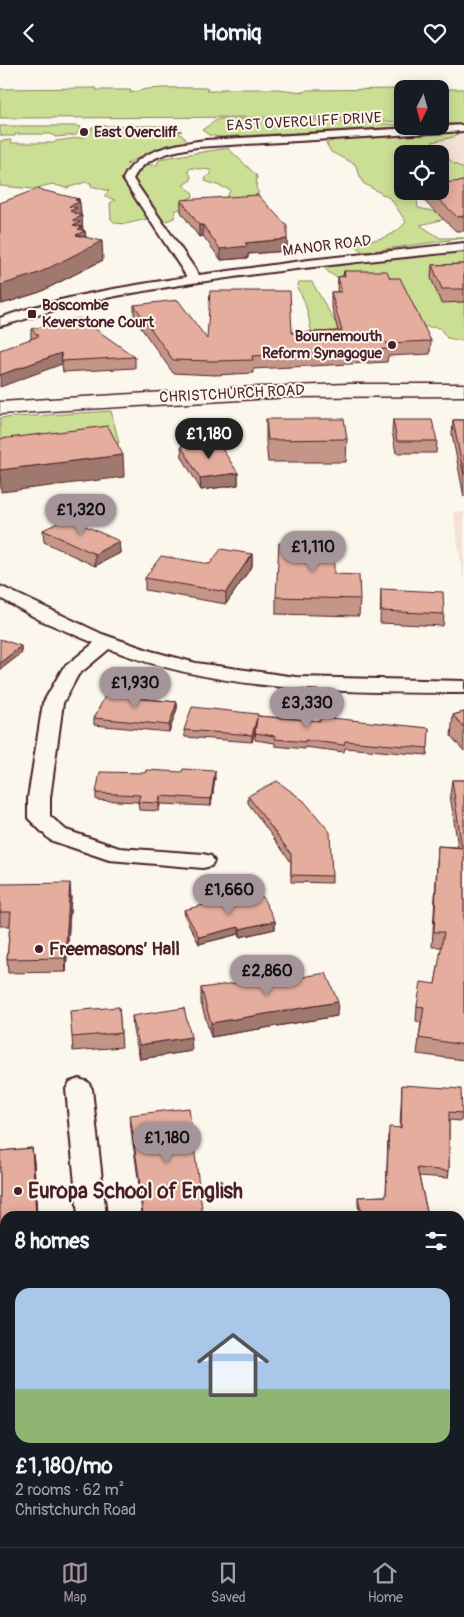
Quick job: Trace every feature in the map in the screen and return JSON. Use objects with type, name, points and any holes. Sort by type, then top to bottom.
[{"type":"main road","name":"CHRISTCHURCH ROAD","points":[[0,408],[212,394],[343,389],[464,390]]},
{"type":"street","name":"EAST OVERCLIFF DRIVE","points":[[195,279],[128,179],[129,174],[143,161],[172,149],[206,143],[464,128]]},
{"type":"street","name":"MANOR ROAD","points":[[0,322],[59,303],[195,279],[355,258],[464,247]]},
{"type":"street","points":[[0,591],[36,612],[106,643],[196,669],[280,681],[464,687]]},
{"type":"street","points":[[106,643],[70,672],[52,703],[39,799],[39,818],[58,835],[117,855],[204,861]]},
{"type":"street","points":[[79,1089],[91,1211]]},
{"type":"shaded area","points":[[464,132],[464,184],[449,165],[449,145],[426,145],[417,135],[449,135],[449,133]]},
{"type":"shaded area","points":[[453,512],[464,512],[464,583]]},
{"type":"green space","points":[[96,88],[96,90],[131,90],[130,93],[147,89],[171,88],[208,88],[206,91],[221,91],[220,89],[277,89],[304,92],[307,90],[394,89],[394,122],[303,117],[0,118],[0,89]]},
{"type":"green space","points":[[449,89],[464,89],[464,124],[449,124]]},
{"type":"green space","points":[[218,119],[309,119],[394,124],[394,127],[221,137],[209,135],[202,130]]},
{"type":"green space","points":[[0,126],[81,127],[76,135],[55,137],[52,134],[2,136],[0,134]]},
{"type":"green space","points":[[169,126],[182,131],[178,132],[186,139],[184,142],[166,145],[126,164],[157,165],[159,160],[164,158],[228,148],[257,176],[256,188],[259,193],[246,200],[225,199],[231,190],[205,181],[206,177],[211,174],[211,170],[191,168],[188,171],[191,180],[183,185],[192,192],[193,197],[181,201],[181,205],[185,207],[175,211],[174,218],[160,222],[147,219],[125,224],[115,223],[111,219],[110,203],[115,200],[104,196],[109,191],[91,186],[91,183],[86,182],[66,188],[52,184],[33,189],[0,186],[0,141],[11,140],[11,143],[54,143],[56,141],[84,137],[91,131],[92,127]]},
{"type":"green space","points":[[459,133],[453,137],[432,142],[435,145],[394,145],[394,200],[417,200],[418,208],[442,213],[449,218],[420,225],[440,238],[464,238],[364,252],[345,241],[371,240],[386,237],[400,229],[406,222],[391,199],[363,183],[355,164],[331,152],[326,143],[340,139]]},
{"type":"green space","points":[[449,159],[464,169],[464,188],[455,190],[449,186]]},
{"type":"green space","points":[[464,250],[464,341],[447,338],[440,328],[424,327],[376,329],[313,338],[306,305],[297,288],[299,282],[312,282],[335,322],[397,319],[398,283],[384,275],[376,274],[343,278],[328,272],[323,265]]},
{"type":"green space","points":[[111,411],[119,443],[21,452],[0,456],[0,418]]},
{"type":"building","points":[[464,181],[464,216],[457,217],[439,200],[449,200],[449,182]]},
{"type":"building","points":[[37,189],[79,199],[75,200],[80,202],[69,206],[77,208],[70,211],[82,216],[73,220],[80,222],[73,225],[82,227],[78,229],[85,231],[76,235],[102,241],[39,273],[0,285],[0,203]]},
{"type":"building","points":[[258,195],[287,226],[287,239],[245,243],[248,246],[220,249],[203,225],[199,225],[181,200]]},
{"type":"building","points":[[464,264],[464,289],[442,289],[432,265]]},
{"type":"building","points":[[344,271],[387,271],[390,278],[400,278],[431,341],[386,343],[388,349],[252,356],[253,360],[173,360],[134,305],[178,300],[207,339],[210,291],[290,291],[292,333],[342,331],[331,292],[342,292],[338,277],[345,276]]},
{"type":"building","points":[[80,318],[135,357],[62,361],[61,353],[0,375],[0,350],[39,336],[31,329]]},
{"type":"building","points":[[266,419],[344,419],[347,439],[268,440]]},
{"type":"building","points":[[393,420],[432,420],[437,441],[397,441]]},
{"type":"building","points":[[453,420],[464,420],[464,475]]},
{"type":"building","points":[[108,426],[123,455],[0,470],[0,439]]},
{"type":"building","points":[[217,441],[238,473],[200,478],[181,446]]},
{"type":"building","points":[[68,518],[119,541],[95,554],[43,530]]},
{"type":"building","points":[[279,543],[334,544],[334,574],[359,575],[360,599],[276,597]]},
{"type":"building","points":[[221,549],[252,554],[226,592],[145,578],[161,556],[210,564]]},
{"type":"building","points":[[381,589],[443,592],[444,614],[381,611]]},
{"type":"building","points":[[0,639],[21,646],[0,663]]},
{"type":"building","points":[[108,690],[136,693],[134,698],[177,702],[169,725],[94,718]]},
{"type":"building","points":[[192,707],[258,714],[257,716],[320,721],[321,717],[429,728],[428,748],[345,741],[344,745],[305,740],[305,742],[275,739],[275,736],[255,733],[257,718],[252,735],[184,730]]},
{"type":"building","points":[[464,712],[464,727],[453,715]]},
{"type":"building","points":[[183,769],[215,771],[211,799],[160,796],[159,803],[138,802],[140,795],[96,793],[100,772],[145,773],[146,770],[182,772]]},
{"type":"building","points":[[452,780],[464,780],[464,1045],[419,1038],[424,1007],[417,1006],[421,982],[435,984],[444,932],[434,932],[438,846],[462,848]]},
{"type":"building","points":[[277,781],[304,801],[330,832],[332,876],[291,875],[291,854],[248,796]]},
{"type":"building","name":"Freemasons’ Hall","points":[[70,883],[65,958],[7,959],[11,912],[0,912],[0,884]]},
{"type":"building","points":[[262,896],[275,921],[240,929],[239,927],[199,937],[184,910],[207,904],[209,907]]},
{"type":"building","points":[[326,973],[338,1002],[211,1023],[201,988],[257,980],[259,984]]},
{"type":"building","points":[[119,1007],[121,1033],[72,1037],[70,1011]]},
{"type":"building","points":[[184,1008],[191,1037],[139,1045],[132,1016]]},
{"type":"building","points":[[402,1085],[461,1089],[462,1113],[449,1112],[449,1171],[417,1168],[427,1211],[361,1211],[358,1197],[386,1196],[389,1127],[401,1128]]},
{"type":"building","points":[[189,1108],[202,1211],[142,1211],[130,1115]]},
{"type":"building","name":"Europa School of English","points":[[32,1148],[36,1211],[0,1211],[0,1151]]},
{"type":"place","name":"East Overcliff","points":[[84,132]]},
{"type":"place","name":"Boscombe Keverstone Court","points":[[32,314]]},
{"type":"place","name":"Bournemouth Reform Synagogue","points":[[392,345]]},
{"type":"place","name":"Freemasons’ Hall","points":[[39,949]]},
{"type":"place","name":"Europa School of English","points":[[18,1191]]}]
